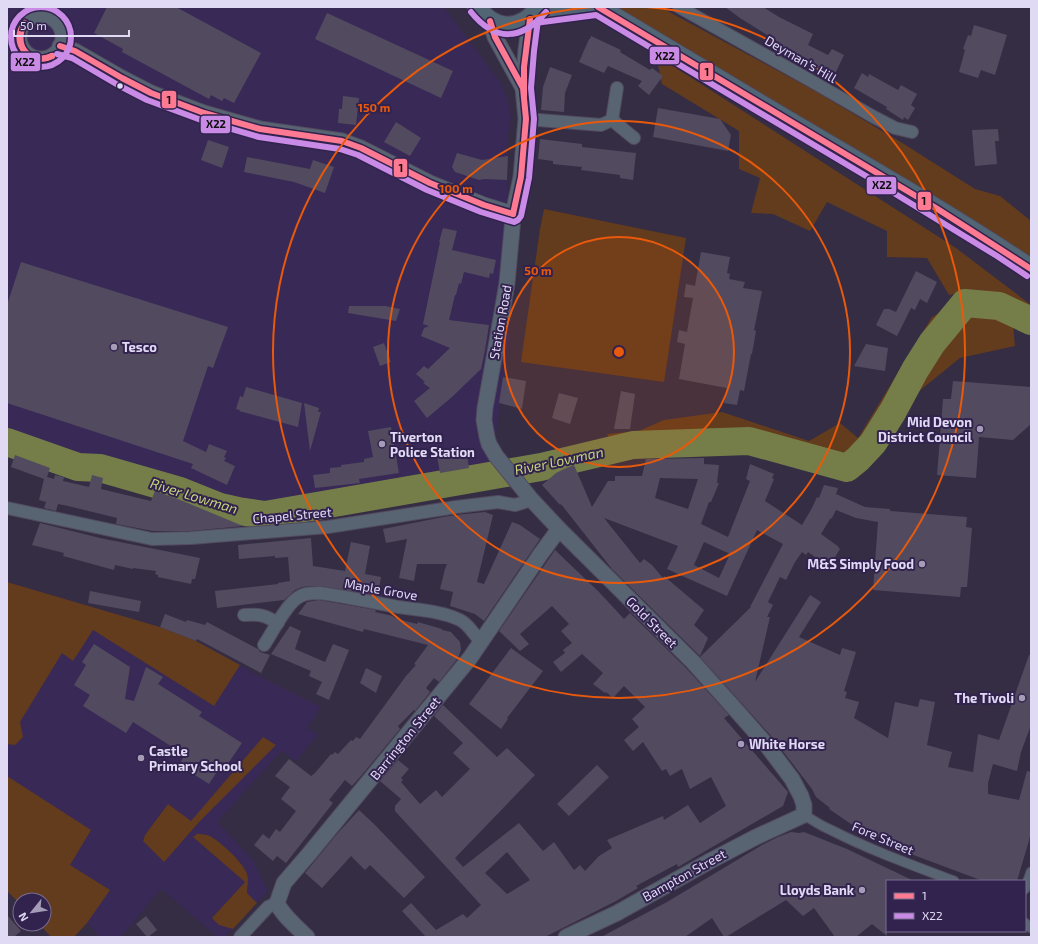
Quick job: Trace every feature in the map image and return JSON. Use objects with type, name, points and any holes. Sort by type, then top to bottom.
[{"type":"main road","points":[[477,7],[490,21],[498,25],[506,26],[515,26],[523,23],[535,13],[598,7],[870,169],[1031,269]]},
{"type":"street","name":"Deyman's Hill","points":[[679,7],[872,116],[895,128],[912,132]]},
{"type":"street","points":[[28,12],[50,17],[55,20],[61,28],[63,34],[62,42],[58,51],[52,56],[45,59],[33,58],[22,48],[19,39],[20,32],[28,12]]},
{"type":"street","name":"Station Road","points":[[486,437],[484,420],[485,408],[507,284],[513,214],[521,177],[526,120],[523,88],[526,50],[535,13]]},
{"type":"street","name":"Station Road","points":[[490,21],[495,37],[523,88]]},
{"type":"street","points":[[60,46],[75,51],[151,93],[204,113],[260,129],[342,141],[361,148],[430,183],[484,205],[513,214]]},
{"type":"street","points":[[612,120],[617,88]]},
{"type":"street","points":[[526,120],[601,125],[612,120]]},
{"type":"street","points":[[612,120],[634,138]]},
{"type":"street","name":"Gold Street","points":[[486,437],[496,456],[559,529],[693,662],[765,743],[792,779],[804,805],[804,815]]},
{"type":"street","name":"Chapel Street","points":[[7,508],[152,539],[164,539],[328,527],[456,507],[498,502],[515,504],[532,499]]},
{"type":"street","name":"Barrington Street","points":[[277,903],[284,883],[310,854],[470,658],[559,529]]},
{"type":"street","name":"Maple Grove","points":[[264,645],[285,610],[295,599],[302,595],[311,593],[320,593],[436,612],[450,616],[461,620],[467,625],[476,638],[482,642]]},
{"type":"street","points":[[244,615],[256,614],[266,616],[278,623]]},
{"type":"street","name":"Fore Street","points":[[804,815],[830,830],[861,844],[951,880]]},
{"type":"street","name":"Bampton Street","points":[[566,937],[617,913],[756,837],[804,815]]},
{"type":"street","points":[[1026,885],[1031,872]]},
{"type":"street","points":[[240,937],[268,907],[277,903],[279,908],[286,916],[307,937]]},
{"type":"shaded area","points":[[7,7],[444,7],[501,83],[508,101],[511,118],[508,133],[507,180],[510,338],[488,487],[231,516],[144,484],[28,446],[7,437]]},
{"type":"shaded area","points":[[614,7],[660,7],[815,91],[904,144],[975,189],[1000,196],[1031,221],[1031,263]]},
{"type":"shaded area","points":[[656,55],[956,248],[1031,305],[1031,330],[1025,332],[980,290],[949,295],[927,258],[887,257],[887,231],[827,202],[810,231],[773,214],[751,213],[760,178],[739,169],[739,131],[662,84]]},
{"type":"shaded area","points":[[544,209],[686,238],[664,382],[521,362]]},
{"type":"shaded area","points":[[955,304],[1013,325],[1015,346],[960,358],[918,392],[860,475],[771,447],[685,448],[618,455],[607,434],[639,431],[664,420],[722,412],[809,441],[840,423],[858,438],[932,317]]},
{"type":"shaded area","name":"Castle Primary School","points":[[7,582],[160,627],[196,641],[257,675],[321,707],[307,728],[318,734],[296,761],[281,751],[217,822],[253,860],[268,891],[224,937],[218,937],[161,889],[121,937],[101,937],[87,923],[74,937],[51,937],[46,932],[52,932],[52,892],[12,892],[12,896],[7,891]]},
{"type":"shaded area","points":[[7,582],[160,627],[196,641],[240,665],[214,706],[93,630],[73,661],[62,653],[20,722],[23,737],[15,745],[7,744]]},
{"type":"shaded area","points":[[263,737],[276,745],[200,821],[164,862],[143,841],[145,835],[168,804],[191,821]]},
{"type":"shaded area","points":[[7,776],[91,830],[70,865],[110,890],[87,923],[74,937],[51,937],[46,932],[52,932],[52,892],[12,892],[12,896],[7,891]]},
{"type":"shaded area","points":[[197,834],[207,835],[217,841],[236,858],[247,874],[247,893],[257,903],[233,929],[219,925],[212,918],[245,882],[193,837]]},
{"type":"building","points":[[107,7],[176,7],[261,53],[234,103],[224,98],[222,101],[211,95],[209,99],[122,52],[123,49],[94,33]]},
{"type":"building","points":[[725,7],[763,7],[813,34],[808,45],[828,55],[832,49],[844,55],[834,76],[793,54],[794,52],[779,45],[780,43]]},
{"type":"building","points":[[327,13],[453,71],[441,98],[315,39]]},
{"type":"building","points":[[974,25],[1007,35],[995,75],[981,70],[978,78],[959,72],[965,50],[963,49],[968,35],[971,36]]},
{"type":"building","points":[[591,36],[621,50],[620,52],[650,70],[652,68],[663,76],[649,95],[638,86],[642,81],[608,66],[604,73],[579,62]]},
{"type":"building","points":[[550,67],[572,75],[565,93],[564,112],[541,110],[543,87]]},
{"type":"building","points":[[862,73],[868,77],[869,74],[898,90],[901,85],[917,94],[911,105],[915,108],[908,120],[904,117],[903,120],[886,109],[887,107],[854,88]]},
{"type":"building","points":[[343,96],[359,98],[356,125],[338,123],[339,109],[342,109]]},
{"type":"building","points":[[658,108],[720,119],[731,135],[728,151],[653,137]]},
{"type":"building","points":[[396,122],[421,138],[410,156],[384,142]]},
{"type":"building","points":[[998,129],[999,141],[995,141],[997,164],[975,166],[972,130]]},
{"type":"building","points":[[540,139],[582,144],[582,147],[636,153],[633,180],[620,178],[620,175],[581,170],[582,167],[553,164],[553,161],[538,159]]},
{"type":"building","points":[[208,140],[229,147],[222,168],[201,160]]},
{"type":"building","points":[[457,153],[482,160],[508,156],[507,180],[479,180],[455,172],[452,167]]},
{"type":"building","points":[[247,157],[310,169],[313,160],[334,167],[325,193],[294,182],[244,172]]},
{"type":"building","points":[[443,228],[457,231],[452,250],[496,260],[493,274],[490,273],[489,278],[464,272],[461,284],[459,283],[455,295],[449,320],[489,325],[481,369],[452,397],[427,418],[414,401],[430,388],[423,383],[425,382],[416,374],[424,366],[428,369],[450,348],[421,336],[424,328],[429,326],[423,324]]},
{"type":"building","points":[[701,252],[730,257],[727,273],[730,274],[729,279],[745,282],[743,288],[762,291],[754,330],[756,331],[752,354],[744,391],[740,390],[737,405],[724,403],[727,388],[679,379],[685,344],[677,342],[679,330],[687,332],[693,298],[684,297],[686,284],[695,286]]},
{"type":"building","name":"Tesco","points":[[21,262],[228,327],[213,368],[208,366],[183,441],[206,452],[209,444],[227,451],[224,461],[235,466],[227,485],[191,468],[193,464],[7,403],[7,305]]},
{"type":"building","points":[[916,271],[937,282],[927,303],[920,299],[915,310],[911,308],[897,336],[876,325],[884,309],[889,309],[896,312]]},
{"type":"building","points":[[349,306],[385,306],[400,309],[396,321],[348,313]]},
{"type":"building","points":[[384,343],[391,362],[380,366],[373,347]]},
{"type":"building","points":[[866,344],[888,348],[885,371],[854,366]]},
{"type":"building","points":[[503,377],[526,381],[522,409],[499,403]]},
{"type":"building","name":"Mid Devon District Council","points":[[953,381],[1031,387],[1031,424],[1013,440],[979,437],[976,478],[937,475],[943,399],[951,399]]},
{"type":"building","points":[[246,387],[302,403],[298,427],[236,409],[240,396],[243,397]]},
{"type":"building","points":[[621,391],[635,394],[630,429],[614,429]]},
{"type":"building","points":[[559,393],[578,398],[570,424],[552,418]]},
{"type":"building","points":[[304,403],[319,408],[318,412],[321,412],[310,451]]},
{"type":"building","points":[[391,427],[399,473],[359,479],[360,483],[315,488],[313,475],[330,473],[330,468],[364,462],[364,459],[373,457],[368,431]]},
{"type":"building","points":[[466,450],[469,468],[440,473],[437,456]]},
{"type":"building","points":[[15,455],[50,468],[47,477],[54,479],[55,475],[64,477],[63,481],[89,487],[92,475],[103,478],[101,489],[151,501],[155,491],[243,526],[191,531],[153,531],[116,524],[117,518],[64,505],[58,504],[56,511],[44,508],[46,502],[39,500],[44,479],[11,467]]},
{"type":"building","points":[[704,458],[704,464],[719,465],[717,483],[719,483],[711,502],[709,502],[701,524],[728,537],[750,481],[746,479],[750,464],[774,474],[772,478],[774,479],[765,501],[802,525],[817,497],[819,498],[824,485],[838,488],[836,494],[865,507],[890,509],[890,511],[967,517],[966,527],[972,528],[967,587],[961,587],[960,597],[873,590],[878,522],[856,518],[836,510],[821,534],[840,549],[829,567],[808,552],[806,555],[802,552],[786,580],[780,577],[768,602],[773,605],[767,617],[770,617],[755,682],[810,595],[821,602],[799,637],[840,655],[842,648],[856,652],[844,691],[847,692],[845,698],[859,702],[854,718],[888,738],[895,702],[918,707],[920,699],[935,702],[927,745],[952,752],[948,767],[973,772],[978,734],[999,740],[1029,655],[1031,655],[1031,725],[1021,752],[1017,771],[993,764],[988,783],[988,794],[1019,800],[1027,771],[1031,772],[1031,832],[1017,880],[980,880],[884,844],[886,840],[854,826],[829,809],[830,808],[816,797],[812,789],[772,737],[700,657],[751,607],[783,544],[757,530],[727,596],[667,569],[678,546],[604,518],[640,563],[644,559],[652,565],[663,578],[664,576],[704,610],[694,625],[708,638],[700,656],[612,569],[561,504],[560,505],[542,485],[556,473],[574,465],[592,507],[608,481],[615,481],[615,476],[642,476],[646,459]],"holes":[[[660,478],[698,479],[688,509],[655,498]],[[704,542],[730,554],[719,578],[694,565]]]},
{"type":"building","points":[[485,512],[493,515],[477,582],[484,584],[512,522],[520,525],[540,539],[484,621],[475,614],[450,606],[453,592],[440,589],[447,564],[417,564],[414,581],[399,578],[407,539],[386,543],[383,529],[443,517]]},
{"type":"building","points":[[40,523],[100,538],[200,558],[195,579],[192,579],[191,584],[158,577],[158,575],[155,574],[156,571],[133,569],[115,565],[114,570],[63,556],[64,553],[32,545]]},
{"type":"building","points":[[311,538],[313,566],[345,571],[351,542],[370,546],[365,574],[381,577],[378,596],[321,586],[310,586],[295,590],[284,600],[217,608],[215,591],[278,584],[290,581],[288,557],[275,558],[275,556],[239,559],[238,545]]},
{"type":"building","points":[[555,550],[599,592],[624,619],[630,613],[686,668],[729,715],[724,718],[788,792],[783,806],[678,867],[677,864],[636,886],[638,888],[616,901],[545,937],[423,937],[425,936],[402,911],[411,903],[436,930],[463,914],[467,918],[481,905],[395,811],[395,806],[401,799],[380,781],[398,760],[409,769],[401,778],[403,780],[401,782],[420,804],[436,790],[442,797],[470,769],[453,753],[463,743],[434,716],[443,705],[497,757],[507,748],[535,775],[455,858],[463,867],[519,823],[543,851],[554,842],[574,870],[580,865],[585,871],[599,856],[612,848],[607,840],[663,816],[664,820],[688,805],[700,823],[726,806],[711,777],[690,789],[682,769],[670,776],[666,769],[662,771],[643,742],[633,751],[624,740],[639,727],[632,719],[645,707],[624,686],[613,698],[593,684],[603,673],[582,654],[561,672],[553,662],[565,653],[563,650],[572,643],[561,631],[569,624],[552,606],[520,634],[529,644],[520,651],[499,631]],"holes":[[[507,852],[530,880],[507,894],[485,873]]]},
{"type":"building","points":[[90,591],[141,601],[139,612],[88,603]]},
{"type":"building","points":[[319,600],[376,610],[375,612],[393,616],[405,621],[417,624],[418,622],[451,632],[460,642],[461,650],[458,658],[439,682],[434,678],[426,688],[430,692],[415,711],[414,710],[398,726],[400,729],[361,776],[352,786],[345,780],[329,800],[333,803],[286,863],[277,856],[273,861],[254,845],[263,834],[269,839],[276,829],[280,832],[296,811],[281,799],[290,787],[275,776],[289,759],[311,776],[331,754],[332,755],[335,752],[338,754],[351,740],[353,741],[356,737],[360,739],[406,676],[416,665],[414,664],[428,645],[364,629],[363,632],[298,614],[307,602]]},
{"type":"building","points":[[165,614],[186,622],[187,620],[205,625],[207,622],[258,649],[260,652],[270,655],[261,673],[197,639],[196,641],[160,627]]},
{"type":"building","points":[[290,626],[301,631],[295,649],[325,662],[333,644],[349,650],[329,700],[316,694],[322,682],[309,676],[311,671],[271,654]]},
{"type":"building","points":[[94,644],[130,667],[125,699],[134,701],[146,667],[163,677],[158,684],[202,712],[199,716],[242,743],[227,765],[223,762],[209,784],[179,765],[184,756],[176,751],[177,750],[133,722],[126,733],[83,706],[90,695],[74,685],[86,665],[82,662]]},
{"type":"building","points":[[511,648],[543,671],[507,718],[508,719],[501,729],[469,704]]},
{"type":"building","points":[[366,668],[382,676],[376,693],[360,683]]},
{"type":"building","points":[[597,765],[609,777],[569,816],[557,804]]},
{"type":"building","points":[[359,810],[425,877],[404,898],[370,865],[365,870],[351,856],[322,888],[305,873]]},
{"type":"building","points":[[791,832],[804,832],[847,849],[912,880],[886,880],[887,936],[872,924],[856,937],[835,937],[814,908],[803,916],[786,900],[726,937],[724,937],[712,918],[685,937],[601,937],[667,902],[778,837]]},
{"type":"building","points":[[7,915],[12,921],[12,932],[20,932],[14,937],[7,937]]},
{"type":"building","points":[[146,916],[157,930],[148,937],[136,924]]},
{"type":"waterway","name":"River Lowman","points":[[7,442],[78,467],[100,468],[180,491],[220,507],[265,515],[541,467],[633,445],[749,441],[847,468],[873,443],[932,343],[965,303],[999,306],[1031,321]]},
{"type":"transit line","name":"X22","points":[[41,7],[57,12],[62,16],[66,21],[71,37],[66,53],[62,58],[57,62],[41,67],[25,62],[20,58],[16,53],[11,37],[16,21],[20,16],[25,12],[41,7]]},
{"type":"transit line","name":"1","points":[[598,7],[936,208],[1031,269]]},
{"type":"transit line","name":"X22","points":[[471,12],[489,29],[499,33],[508,34],[518,33],[527,28],[537,22],[546,12]]},
{"type":"transit line","name":"X22","points":[[535,23],[596,15],[866,176],[1027,276]]},
{"type":"transit line","name":"1","points":[[524,95],[524,67],[530,19]]},
{"type":"transit line","name":"X22","points":[[57,54],[72,58],[147,100],[201,120],[259,137],[340,149],[358,155],[427,190],[481,212],[514,222],[521,216],[529,178],[534,119],[531,88],[538,20]]},
{"type":"transit line","name":"1","points":[[490,21],[495,37],[523,88],[526,119],[521,177],[513,214]]},
{"type":"transit line","name":"1","points":[[25,23],[21,31],[20,39],[25,52],[36,58],[44,59],[52,56]]},
{"type":"transit line","name":"1","points":[[25,23],[19,38],[24,51],[36,58],[44,59],[52,56]]},
{"type":"transit line","name":"1","points":[[60,46],[75,51],[151,93],[204,113],[260,129],[342,141],[361,148],[430,183],[484,205],[513,214]]},
{"type":"place","name":"Tesco","points":[[114,347]]},
{"type":"place","name":"Mid Devon District Council","points":[[980,429]]},
{"type":"place","name":"Tiverton Police Station","points":[[382,444]]},
{"type":"place","name":"M&S Simply Food","points":[[922,564]]},
{"type":"place","name":"The Tivoli","points":[[1022,698]]},
{"type":"place","name":"White Horse","points":[[741,744]]},
{"type":"place","name":"Castle Primary School","points":[[141,758]]},
{"type":"place","name":"Lloyds Bank","points":[[862,890]]}]
